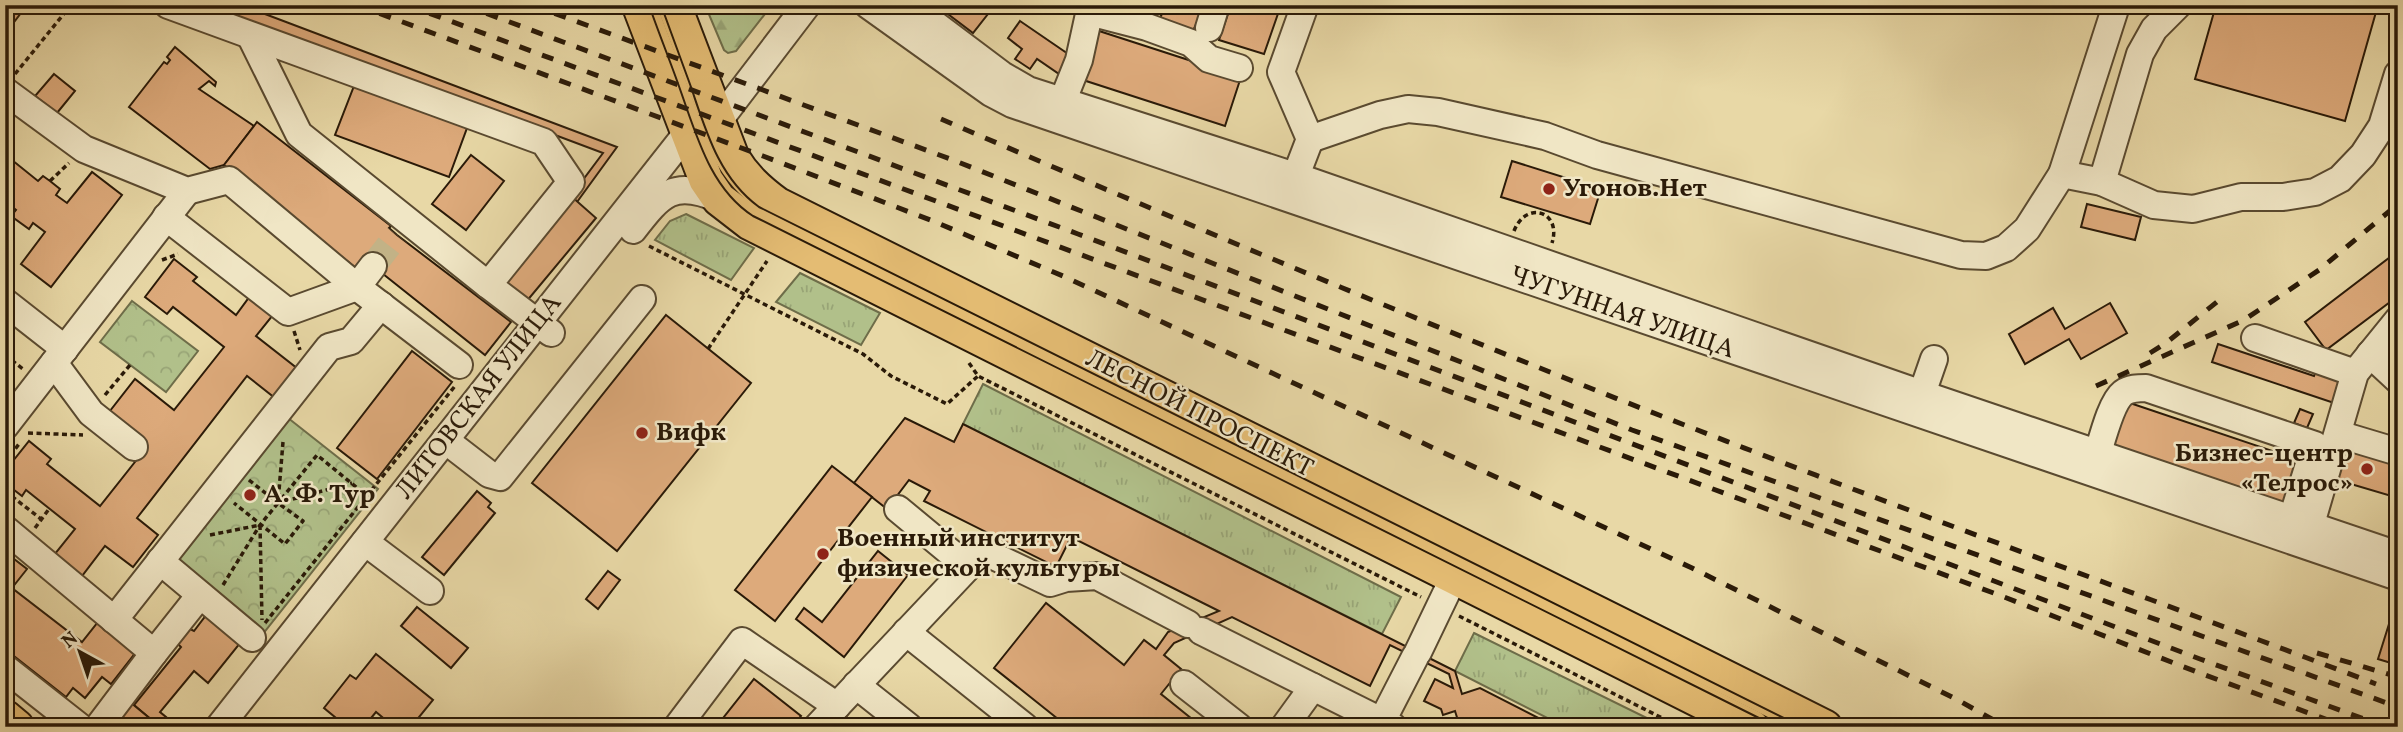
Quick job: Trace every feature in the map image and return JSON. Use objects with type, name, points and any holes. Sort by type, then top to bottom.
[{"type":"main road","name":"ЛЕСНОЙ ПРОСПЕКТ","points":[[639,5],[702,128],[732,157],[741,173],[777,204],[1219,442],[1454,577],[1733,722]]},
{"type":"main road","name":"ЛЕСНОЙ ПРОСПЕКТ","points":[[674,5],[702,128],[706,180],[719,199],[763,231],[1741,684],[1825,727]]},
{"type":"main road","points":[[5,717],[17,727]]},
{"type":"street","points":[[168,5],[544,142],[571,182],[488,285]]},
{"type":"street","name":"ЛИТОВСКАЯ УЛИЦА","points":[[219,727],[269,679],[702,128],[807,5]]},
{"type":"street","name":"ЧУГУННАЯ УЛИЦА","points":[[868,5],[991,93],[1012,104],[1059,110],[1292,188],[2298,532],[2398,577]]},
{"type":"street","name":"ЧУГУННАЯ УЛИЦА","points":[[909,5],[1012,81],[1059,110]]},
{"type":"street","points":[[1292,188],[1310,139],[1281,72],[1305,5]]},
{"type":"street","points":[[2102,182],[2140,54],[2154,29],[2178,5]]},
{"type":"street","points":[[1310,139],[1380,115],[1408,109],[1438,112],[1545,136],[1597,155],[1961,255],[1986,256],[2006,248],[2027,229],[2062,174],[2114,7],[2130,12],[2154,29]]},
{"type":"street","points":[[1059,110],[1079,60],[1090,9],[1191,43],[1209,59],[1239,68]]},
{"type":"street","points":[[251,37],[299,134],[403,227],[545,328]]},
{"type":"street","points":[[2062,174],[2102,182],[2154,205],[2193,209],[2241,197],[2283,197],[2315,192],[2340,179],[2363,155],[2382,126],[2398,74]]},
{"type":"street","points":[[9,83],[84,149],[187,191]]},
{"type":"street","points":[[18,434],[60,356],[187,191],[229,180],[365,277],[380,305],[459,373]]},
{"type":"street","name":"ЛИТОВСКАЯ УЛИЦА","points":[[545,328],[652,205],[665,196],[686,189],[699,190],[719,199]]},
{"type":"street","points":[[166,217],[288,312],[365,277]]},
{"type":"street","points":[[452,446],[489,474],[499,477],[642,299]]},
{"type":"street","points":[[5,302],[60,356],[91,413],[128,441]]},
{"type":"street","points":[[114,620],[329,347],[351,341],[380,305]]},
{"type":"street","points":[[2298,532],[2363,364],[2398,320]]},
{"type":"street","points":[[2255,338],[2363,364],[2398,380]]},
{"type":"street","points":[[1919,403],[1934,359]]},
{"type":"street","points":[[2095,463],[2115,403],[2124,393],[2134,388],[2146,388],[2315,445],[2298,532]]},
{"type":"street","points":[[2338,434],[2398,452]]},
{"type":"street","points":[[898,509],[968,567]]},
{"type":"street","points":[[5,529],[154,653]]},
{"type":"street","name":"ЧУГУННАЯ УЛИЦА","points":[[2298,532],[2398,555]]},
{"type":"street","points":[[372,547],[430,591]]},
{"type":"street","points":[[817,727],[981,550],[1050,583],[1066,578],[1097,576],[1385,725],[1454,577]]},
{"type":"street","points":[[167,552],[206,600],[252,638]]},
{"type":"street","points":[[98,727],[154,653],[206,600]]},
{"type":"street","points":[[906,632],[1026,727]]},
{"type":"street","points":[[677,727],[742,641],[837,706]]},
{"type":"street","points":[[5,668],[80,727]]},
{"type":"street","name":"ЛИТОВСКАЯ УЛИЦА","points":[[243,727],[269,679]]},
{"type":"street","points":[[1184,684],[1239,727]]},
{"type":"street","points":[[1733,722],[1741,684]]},
{"type":"street","points":[[856,685],[909,727]]},
{"type":"street","points":[[1284,727],[1313,687]]},
{"type":"path","points":[[9,83],[71,5]]},
{"type":"path","points":[[1511,239],[1520,219],[1526,214],[1541,213],[1549,217],[1554,230],[1548,252]]},
{"type":"path","points":[[5,236],[11,241],[5,248]]},
{"type":"path","points":[[646,244],[863,354],[891,376],[947,404],[978,376]]},
{"type":"path","points":[[708,349],[772,253]]},
{"type":"path","points":[[288,312],[307,375]]},
{"type":"path","points":[[967,358],[978,376],[1400,587]]},
{"type":"path","points":[[91,413],[130,365]]},
{"type":"path","points":[[261,525],[262,625],[367,496],[459,373]]},
{"type":"path","points":[[5,462],[18,434],[128,441]]},
{"type":"path","points":[[278,503],[283,440]]},
{"type":"path","points":[[206,600],[317,455],[367,496]]},
{"type":"path","points":[[217,489],[285,544],[303,521],[234,467]]},
{"type":"path","points":[[278,503],[352,483]]},
{"type":"path","points":[[5,491],[41,519]]},
{"type":"path","points":[[167,552],[261,525]]},
{"type":"path","points":[[1477,625],[1680,727]]},
{"type":"green space","points":[[705,5],[772,5],[736,51],[728,53],[724,50]]},
{"type":"green space","points":[[686,214],[754,248],[731,280],[655,240],[670,221]]},
{"type":"green space","points":[[800,273],[880,313],[861,345],[776,302]]},
{"type":"green space","points":[[132,301],[198,351],[166,392],[100,342]]},
{"type":"green space","points":[[983,384],[1401,597],[1382,634],[963,424]]},
{"type":"green space","points":[[283,414],[378,489],[262,635],[167,560]]},
{"type":"green space","points":[[1474,633],[1665,727],[1565,727],[1455,671]]},
{"type":"building","points":[[5,5],[27,5],[5,34]]},
{"type":"building","points":[[208,5],[241,5],[617,147],[577,202],[571,196],[603,153]]},
{"type":"building","points":[[936,5],[995,5],[973,33]]},
{"type":"building","points":[[1107,5],[1142,5],[1139,15]]},
{"type":"building","points":[[1166,5],[1205,5],[1192,33],[1160,18]]},
{"type":"building","points":[[1231,5],[1281,5],[1264,54],[1219,40]]},
{"type":"building","points":[[2216,5],[2378,5],[2345,121],[2195,79]]},
{"type":"building","points":[[1020,21],[1074,58],[1062,76],[1037,59],[1030,69],[1015,59],[1022,49],[1008,38]]},
{"type":"building","points":[[1096,30],[1241,77],[1225,126],[1080,79]]},
{"type":"building","points":[[175,47],[216,82],[215,86],[209,81],[199,89],[254,126],[224,165],[210,169],[129,107],[164,62],[167,64],[170,60],[167,57]]},
{"type":"building","points":[[54,74],[75,91],[57,113],[35,96]]},
{"type":"building","points":[[354,86],[467,128],[449,177],[335,135]]},
{"type":"building","points":[[257,122],[391,226],[389,228],[397,235],[511,322],[485,355],[373,266],[356,268],[224,165]]},
{"type":"building","points":[[471,155],[504,181],[466,230],[432,204]]},
{"type":"building","points":[[7,156],[38,181],[43,176],[50,181],[60,189],[56,195],[67,203],[92,172],[122,195],[51,287],[21,264],[45,232],[33,223],[29,229],[11,216],[16,210],[5,201]]},
{"type":"building","points":[[1512,161],[1601,189],[1590,224],[1501,197]]},
{"type":"building","points":[[571,196],[596,218],[526,302],[501,280]]},
{"type":"building","points":[[2087,204],[2141,217],[2135,240],[2081,227]]},
{"type":"building","points":[[2398,251],[2398,296],[2326,350],[2305,322]]},
{"type":"building","points":[[174,259],[197,277],[193,281],[236,315],[253,292],[277,310],[256,336],[298,369],[275,398],[247,376],[137,518],[158,535],[133,567],[105,546],[82,576],[54,555],[75,529],[26,490],[22,496],[5,483],[5,471],[29,441],[51,459],[47,464],[100,506],[146,448],[106,416],[135,379],[174,410],[224,347],[173,307],[167,314],[145,297]]},
{"type":"building","points":[[2110,303],[2127,333],[2081,359],[2069,339],[2025,364],[2009,334],[2053,308],[2065,329]]},
{"type":"building","name":"Вифк","points":[[666,315],[751,383],[617,551],[532,483]]},
{"type":"building","points":[[2218,344],[2314,376],[2316,371],[2347,381],[2340,405],[2212,362]]},
{"type":"building","points":[[412,351],[452,382],[377,479],[337,448]]},
{"type":"building","points":[[2127,402],[2305,462],[2290,505],[2112,445]]},
{"type":"building","points":[[2300,409],[2313,414],[2307,428],[2294,423]]},
{"type":"building","points":[[905,418],[954,442],[963,424],[1455,671],[1462,694],[1480,688],[1556,727],[1460,727],[1455,711],[1443,715],[1441,709],[1424,701],[1435,679],[1453,688],[1449,674],[1390,645],[1370,686],[1232,617],[1174,643],[1164,655],[1181,669],[1161,694],[1202,727],[1068,727],[994,668],[1046,603],[1124,665],[1144,640],[1156,649],[1168,632],[1219,611],[1071,537],[1056,567],[924,501],[930,491],[909,480],[887,509],[854,483]]},
{"type":"building","name":"Бизнес-центр «Телрос»","points":[[2343,442],[2398,459],[2398,498],[2334,479]]},
{"type":"building","points":[[832,466],[872,497],[775,621],[735,590]]},
{"type":"building","points":[[477,491],[491,503],[488,507],[495,513],[444,575],[422,557]]},
{"type":"building","points":[[878,551],[908,575],[844,657],[796,619],[804,608],[822,622]]},
{"type":"building","points":[[5,552],[27,569],[12,588],[82,642],[98,622],[136,652],[111,684],[102,677],[85,698],[73,688],[66,697],[5,649]]},
{"type":"building","points":[[608,571],[620,580],[598,609],[586,599]]},
{"type":"building","points":[[417,607],[468,648],[451,668],[401,626]]},
{"type":"building","points":[[207,614],[241,642],[208,683],[194,671],[160,712],[166,717],[159,726],[134,705],[181,647],[178,644],[188,628],[194,631]]},
{"type":"building","points":[[2389,624],[2398,627],[2398,640],[2391,663],[2378,659]]},
{"type":"building","points":[[376,654],[433,700],[411,727],[394,727],[376,712],[367,723],[360,723],[356,719],[347,727],[324,708],[350,675],[356,679]]},
{"type":"building","points":[[754,679],[801,716],[792,727],[716,727]]},
{"type":"building","points":[[130,702],[159,726],[109,727]]},
{"type":"tunnel","points":[[373,266],[397,235]]},
{"type":"tram line","points":[[649,5],[707,161],[726,192],[753,216],[1777,727]]},
{"type":"tram line","points":[[661,5],[716,153],[734,182],[759,207],[1802,727]]},
{"type":"railway","points":[[357,5],[933,221],[1063,276],[1692,568],[1958,700],[2006,727]]},
{"type":"railway","points":[[407,5],[1999,595],[2347,727]]},
{"type":"railway","points":[[464,5],[2386,727]]},
{"type":"railway","points":[[532,5],[953,160],[1632,430],[2398,707]]},
{"type":"railway","points":[[941,119],[1262,255],[1585,386],[2376,684]]},
{"type":"railway","points":[[2096,386],[2244,320],[2319,270],[2398,204]]},
{"type":"railway","points":[[2150,353],[2223,297]]},
{"type":"railway","points":[[2317,653],[2398,677]]},
{"type":"place","name":"Угонов.Нет","points":[[1549,189]]},
{"type":"place","name":"Вифк","points":[[642,433]]},
{"type":"place","name":"Бизнес-центр «Телрос»","points":[[2367,469]]},
{"type":"place","name":"А. Ф. Тур","points":[[250,495]]},
{"type":"place","name":"Военный институт физической культуры","points":[[823,554]]}]
